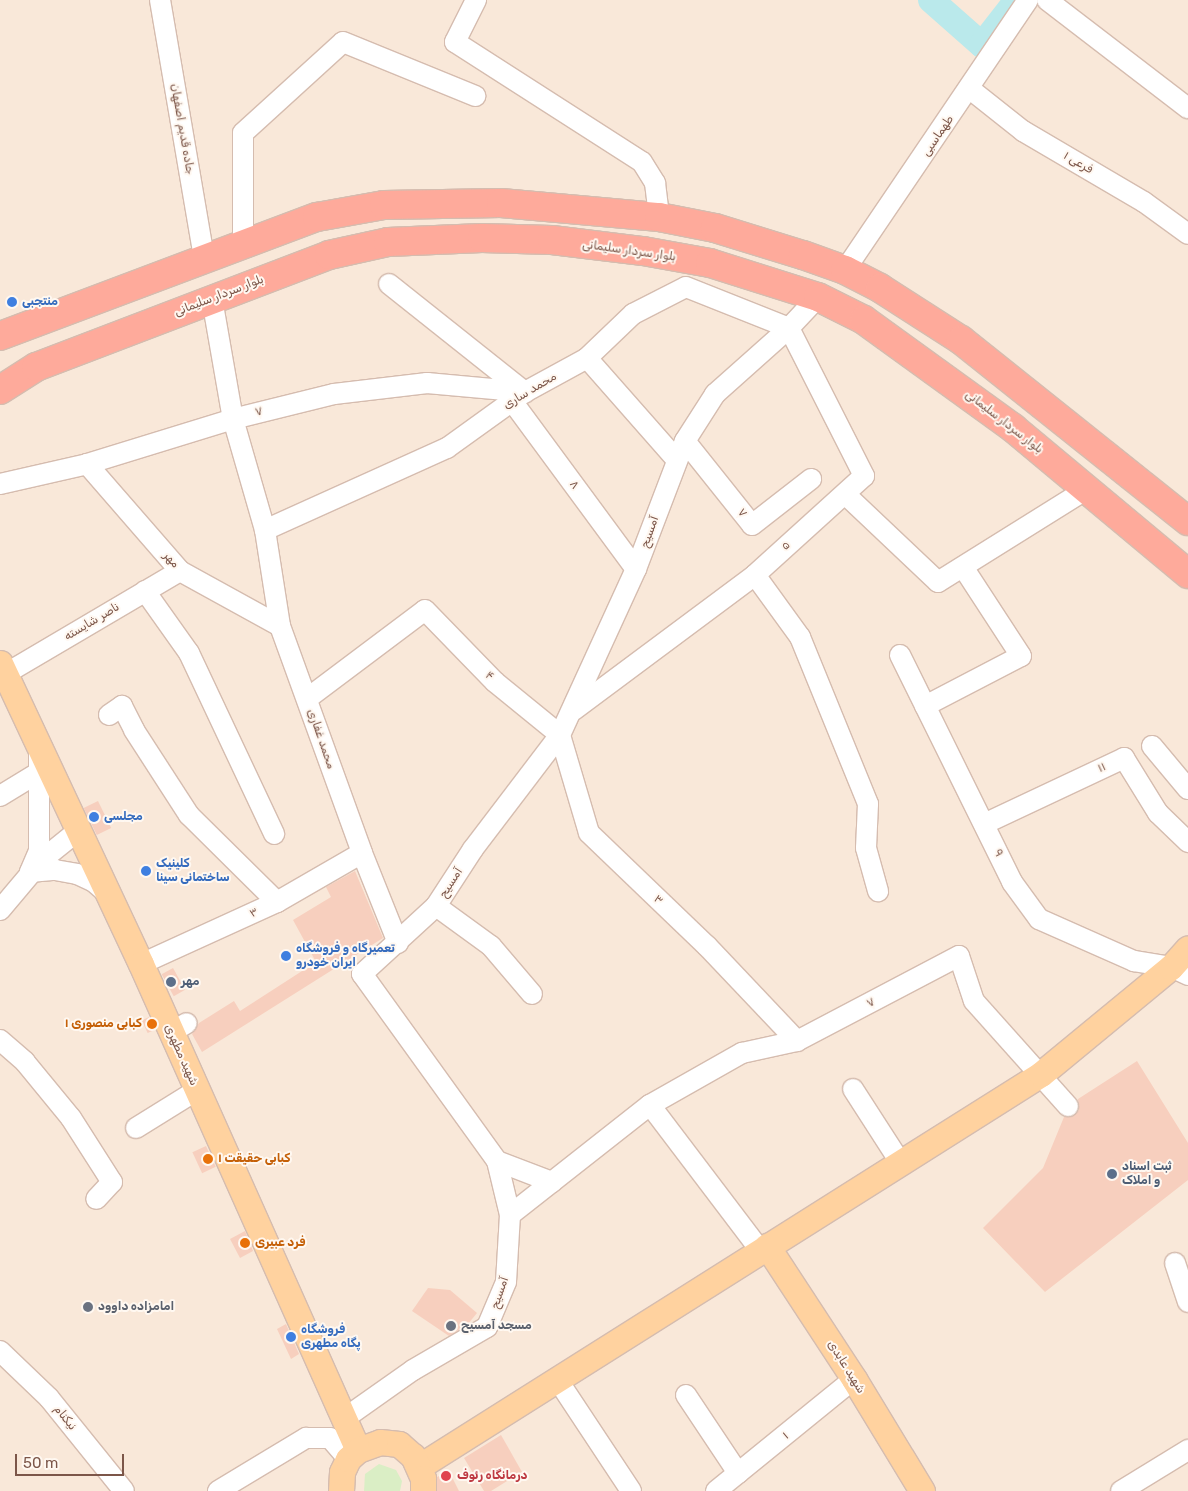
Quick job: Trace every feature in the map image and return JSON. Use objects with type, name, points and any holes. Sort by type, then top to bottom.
[{"type":"highway","points":[[0,336],[316,217],[384,204],[501,203],[659,217],[716,228],[845,270],[880,288],[961,340],[1188,521]]},
{"type":"highway","name":"بلوار سردار سلیمانی","points":[[5,381],[36,366],[329,254],[388,242],[482,238],[552,240],[643,251],[710,263],[818,297],[864,320],[945,375],[1188,574]]},
{"type":"main road","name":"شهید مطهری","points":[[2,671],[81,828],[108,894],[141,964],[158,989],[179,1028],[197,1090],[345,1418],[353,1454]]},
{"type":"main road","points":[[417,1461],[557,1379],[1041,1074],[1180,971],[1188,948]]},
{"type":"main road","points":[[417,1461],[711,1264],[759,1251]]},
{"type":"main road","name":"شهید عابدی","points":[[759,1251],[854,1378],[922,1491]]},
{"type":"main road","points":[[341,1491],[342,1472],[353,1454],[380,1442],[399,1444],[417,1461],[423,1491]]},
{"type":"street","name":"جاده قدیم اصفهان","points":[[160,0],[204,258]]},
{"type":"street","points":[[476,0],[455,42],[642,162],[655,183],[659,217]]},
{"type":"street","name":"طهماسبی","points":[[845,270],[970,89],[1028,0]]},
{"type":"street","points":[[1048,0],[1188,108]]},
{"type":"street","points":[[243,244],[243,133],[342,42],[475,96]]},
{"type":"street","name":"فرعی ۱","points":[[970,89],[1024,130],[1144,202],[1188,234]]},
{"type":"street","name":"۸","points":[[389,284],[518,396],[636,569]]},
{"type":"street","name":"محمد ساری","points":[[265,530],[446,448],[518,396],[587,358],[633,314],[686,288],[789,328]]},
{"type":"street","name":"آمسیح","points":[[345,1418],[413,1370],[487,1327],[506,1282],[510,1215],[497,1161],[362,974],[398,943],[436,906],[473,849],[560,735],[636,569],[685,441],[716,394],[789,328],[818,297]]},
{"type":"street","name":"محمد غفاری","points":[[212,299],[216,366],[265,530],[280,626],[308,698],[362,853],[398,943]]},
{"type":"street","name":"۵","points":[[572,712],[755,575],[864,476],[789,328]]},
{"type":"street","points":[[587,358],[677,460]]},
{"type":"street","name":"۷","points":[[0,484],[87,464],[233,419],[334,394],[427,383],[518,396]]},
{"type":"street","name":"۷","points":[[685,441],[752,525],[811,478]]},
{"type":"street","name":"مهر","points":[[87,464],[180,570],[280,626]]},
{"type":"street","points":[[844,494],[938,582],[1087,490]]},
{"type":"street","points":[[925,706],[1021,656],[963,567]]},
{"type":"street","name":"ناصر شایسته","points":[[2,671],[180,570]]},
{"type":"street","points":[[755,575],[800,637],[868,804],[866,848],[878,891]]},
{"type":"street","points":[[144,591],[189,653],[274,834]]},
{"type":"street","name":"۴","points":[[308,698],[425,610],[495,682],[560,735]]},
{"type":"street","name":"۹","points":[[900,656],[1012,882],[1039,919],[1134,961],[1180,971]]},
{"type":"street","points":[[109,715],[122,706],[134,730],[189,815],[277,902]]},
{"type":"street","name":"۳","points":[[560,735],[589,833],[710,950],[797,1041]]},
{"type":"street","points":[[30,872],[39,851],[41,771],[37,742]]},
{"type":"street","points":[[1152,746],[1188,789]]},
{"type":"street","name":"۱۱","points":[[984,824],[1124,758],[1158,813],[1188,842]]},
{"type":"street","points":[[0,796],[41,771]]},
{"type":"street","points":[[0,910],[30,872],[60,843],[81,828]]},
{"type":"street","name":"۳","points":[[141,964],[277,902],[362,853]]},
{"type":"street","points":[[30,872],[55,870],[78,874],[94,882],[108,894]]},
{"type":"street","points":[[436,906],[491,946],[532,994]]},
{"type":"street","name":"۷","points":[[510,1215],[650,1105],[742,1053],[797,1041],[959,956],[974,1001],[1041,1074]]},
{"type":"street","points":[[0,1040],[25,1062],[71,1118],[112,1182],[96,1199]]},
{"type":"street","points":[[1041,1074],[1068,1106]]},
{"type":"street","points":[[853,1089],[900,1162]]},
{"type":"street","points":[[136,1128],[197,1090]]},
{"type":"street","points":[[650,1105],[759,1251]]},
{"type":"street","points":[[497,1161],[552,1182]]},
{"type":"street","points":[[1176,1263],[1188,1302]]},
{"type":"street","name":"نیکنام","points":[[0,1351],[48,1398],[124,1491]]},
{"type":"street","name":"۱","points":[[716,1491],[854,1378]]},
{"type":"street","points":[[557,1379],[631,1491]]},
{"type":"street","points":[[686,1394],[738,1473]]},
{"type":"street","points":[[218,1491],[306,1438],[330,1438],[353,1454]]},
{"type":"street","points":[[1120,1491],[1188,1450]]},
{"type":"shaded area","points":[[0,0],[1188,0],[1188,1491],[0,1491]]},
{"type":"green space","points":[[379,1464],[396,1470],[402,1481],[400,1491],[364,1491],[365,1474]]},
{"type":"building","name":"مجلسی","points":[[98,801],[111,828],[97,835],[84,808]]},
{"type":"building","points":[[355,871],[383,938],[202,1052],[192,1034],[199,1023],[234,1001],[240,1011],[316,962],[293,920],[331,897],[326,887]]},
{"type":"building","name":"مهر","points":[[173,968],[185,990],[174,996],[162,974]]},
{"type":"building","points":[[149,1017],[155,1030],[148,1033],[142,1020]]},
{"type":"building","name":"ثبت اسناد و املاک","points":[[1137,1061],[1188,1143],[1188,1180],[1045,1292],[983,1228],[1043,1168],[1064,1117],[1071,1117],[1079,1110],[1078,1099]]},
{"type":"building","name":"کبابی حقیقت ۱","points":[[206,1146],[216,1167],[202,1173],[192,1152]]},
{"type":"building","name":"فرد عبیری","points":[[245,1231],[253,1251],[240,1258],[230,1239]]},
{"type":"building","name":"مسجد آمسیح","points":[[428,1288],[450,1290],[477,1313],[468,1324],[449,1336],[412,1311]]},
{"type":"building","points":[[286,1324],[299,1354],[291,1359],[277,1329]]},
{"type":"building","points":[[501,1435],[522,1472],[491,1491],[484,1491],[464,1458]]},
{"type":"building","name":"درمانگاه رئوف","points":[[449,1471],[459,1491],[437,1491],[437,1477]]},
{"type":"waterway","points":[[931,0],[982,45],[1017,0]]},
{"type":"place","name":"منتجبی","points":[[12,302]]},
{"type":"place","name":"مجلسی","points":[[94,817]]},
{"type":"place","name":"کلینیک ساختمانی سینا","points":[[146,871]]},
{"type":"place","name":"تعمیرگاه و فروشگاه ایران خودرو","points":[[286,956]]},
{"type":"place","name":"مهر","points":[[171,982]]},
{"type":"place","name":"کبابی منصوری ۱","points":[[152,1024]]},
{"type":"place","name":"کبابی حقیقت ۱","points":[[208,1159]]},
{"type":"place","name":"ثبت اسناد و املاک","points":[[1112,1174]]},
{"type":"place","name":"فرد عبیری","points":[[245,1243]]},
{"type":"place","name":"امامزاده داوود","points":[[88,1307]]},
{"type":"place","name":"مسجد آمسیح","points":[[451,1326]]},
{"type":"place","name":"فروشگاه پگاه مطهری","points":[[291,1337]]},
{"type":"place","name":"درمانگاه رئوف","points":[[446,1476]]}]
